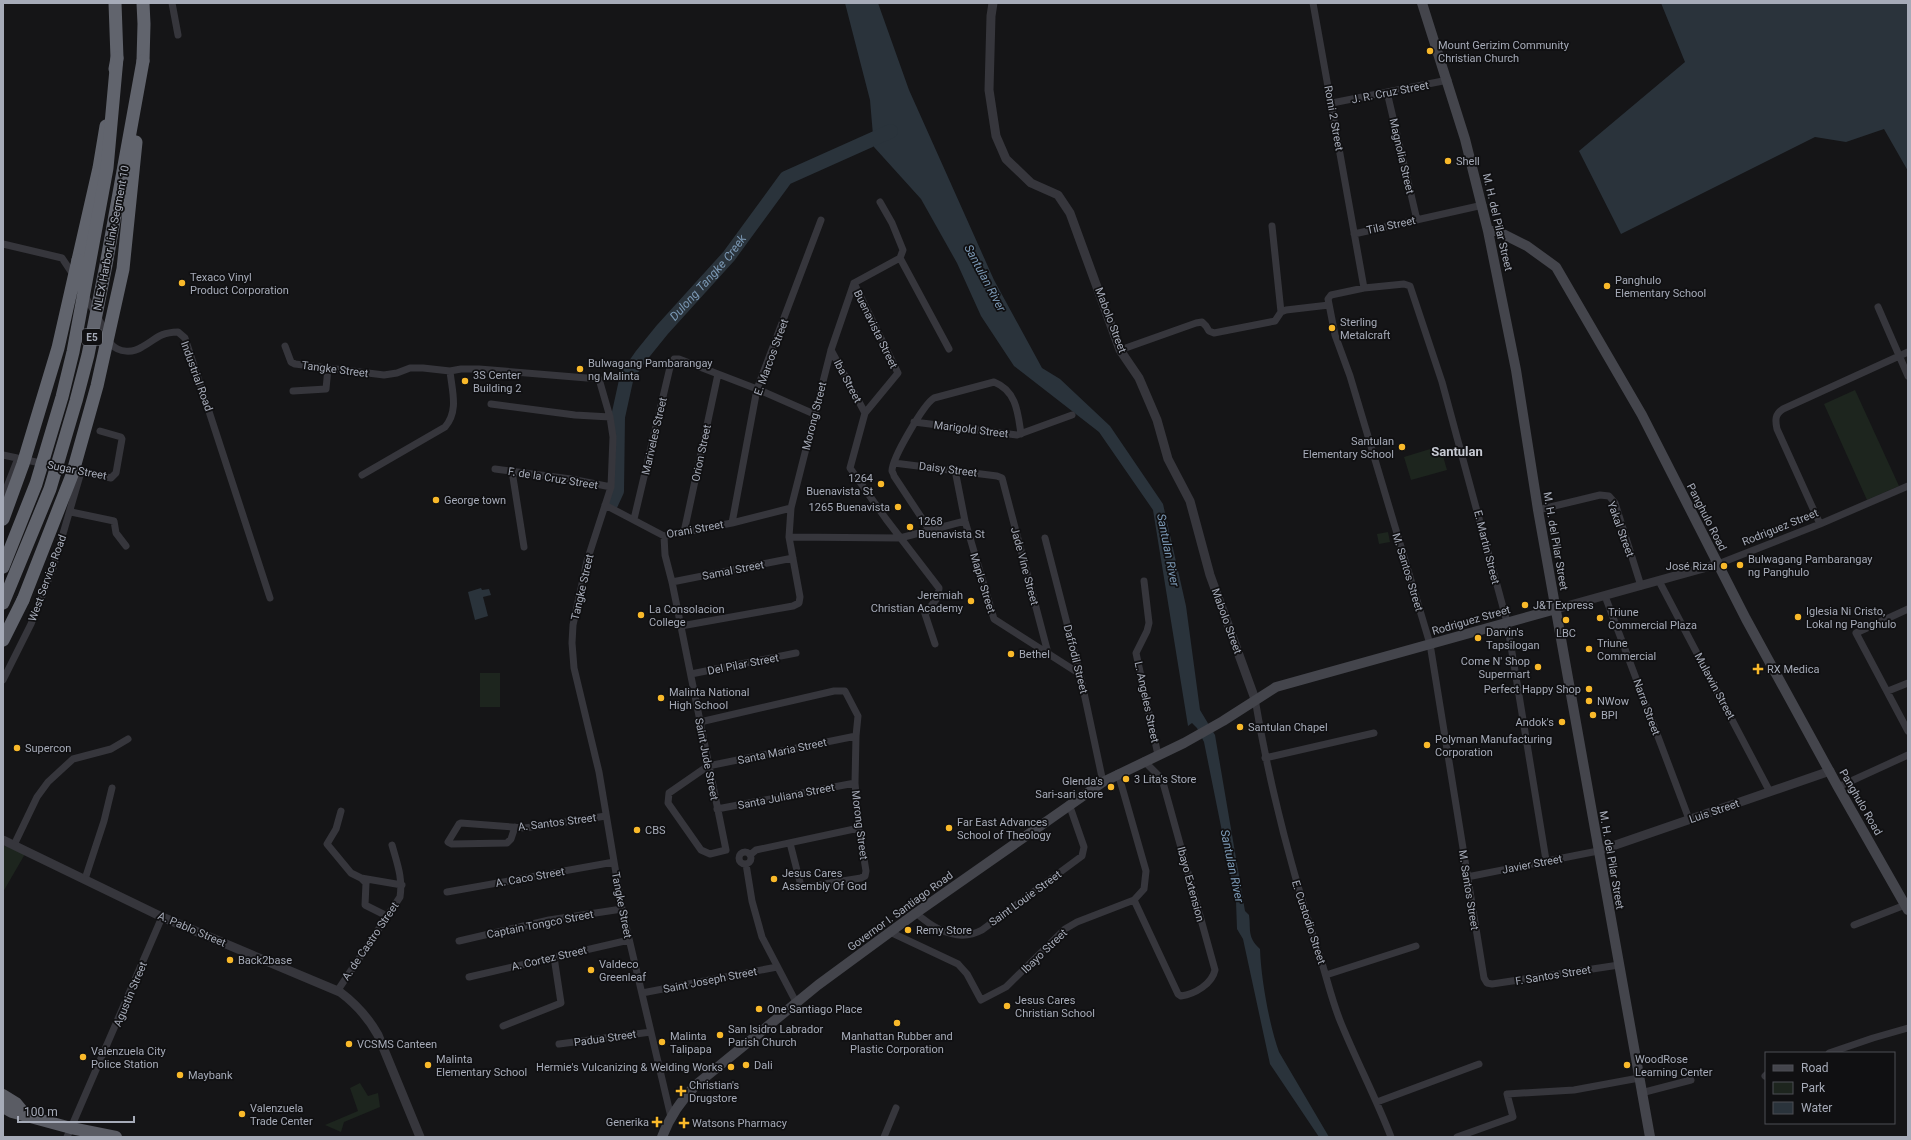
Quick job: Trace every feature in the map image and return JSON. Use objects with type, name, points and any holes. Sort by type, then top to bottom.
[{"type":"highway","name":"NLEX Harbor Link Segment 10","points":[[3,567],[36,484],[62,397],[73,352],[107,168],[117,58],[115,3]]},
{"type":"highway","name":"NLEX Harbor Link Segment 10","points":[[3,603],[50,489],[88,355],[143,61],[143,3]]},
{"type":"highway","points":[[3,519],[24,464],[58,348],[98,168],[117,58]]},
{"type":"highway","points":[[3,640],[23,600],[72,475],[97,386],[123,269],[134,177],[143,61]]},
{"type":"highway","points":[[3,1095],[16,1103],[25,1114]]},
{"type":"highway","points":[[3,1106],[12,1112],[25,1114],[69,1132],[116,1137]]},
{"type":"main road","name":"M. H. del Pilar Street","points":[[1422,3],[1448,80],[1483,205],[1516,370],[1538,510],[1650,1137]]},
{"type":"main road","name":"Panghulo Road","points":[[1488,231],[1497,231],[1527,246],[1556,267],[1642,415],[1746,619],[1838,787],[1907,907]]},
{"type":"main road","name":"Rodriguez Street","points":[[1184,743],[1223,721],[1255,699],[1276,687],[1556,609]]},
{"type":"main road","name":"Governor I. Santiago Road","points":[[662,1137],[671,1117],[683,1098],[697,1084],[796,1002],[916,913],[1069,804],[1118,773],[1184,743]]},
{"type":"street","points":[[172,3],[178,35]]},
{"type":"street","name":"Mabolo Street","points":[[993,3],[991,16],[989,90],[996,136],[1006,159],[1031,183],[1058,195],[1070,213],[1120,350],[1139,378],[1157,420],[1168,459],[1190,501],[1210,575],[1255,699]]},
{"type":"street","name":"Romi 2 Street","points":[[1313,3],[1332,103],[1354,234]]},
{"type":"street","name":"J. R. Cruz Street","points":[[1332,103],[1448,80]]},
{"type":"street","name":"Magnolia Street","points":[[1387,92],[1417,220]]},
{"type":"street","points":[[854,283],[900,258],[903,250],[892,223],[880,202]]},
{"type":"street","name":"Tila Street","points":[[1364,288],[1354,234],[1483,205]]},
{"type":"street","name":"E. Marcos Street","points":[[732,523],[757,389],[821,220]]},
{"type":"street","points":[[1120,350],[1196,323],[1202,322],[1209,331],[1214,333],[1275,321],[1281,312],[1272,226]]},
{"type":"street","name":"Industrial Road","points":[[3,244],[62,258],[102,326],[110,344],[122,351],[139,349],[159,335],[169,332],[178,332],[185,338],[270,598]]},
{"type":"street","points":[[900,258],[949,349]]},
{"type":"street","name":"Morong Street","points":[[681,626],[793,606],[799,603],[800,597],[789,537],[791,508],[831,350],[854,283]]},
{"type":"street","name":"Buenavista Street","points":[[854,283],[898,373],[865,413],[850,468],[900,538]]},
{"type":"street","name":"E. Martin Street","points":[[1364,288],[1404,284],[1410,286],[1444,389],[1506,622],[1546,860]]},
{"type":"street","points":[[1281,312],[1306,307],[1329,305],[1328,299],[1331,295],[1364,288]]},
{"type":"street","name":"M. Santos Street","points":[[1329,305],[1335,335],[1350,376],[1430,644],[1467,877],[1484,978],[1487,983]]},
{"type":"street","points":[[1878,308],[1908,376]]},
{"type":"street","name":"Tangke Street","points":[[284,346],[292,362],[295,364],[328,368],[384,374],[396,373],[410,368],[423,368],[450,372],[461,369],[479,369],[599,380],[610,417],[613,437],[611,487],[587,561],[573,625],[572,643],[574,668],[599,772],[622,909],[671,1117]]},
{"type":"street","name":"Iba Street","points":[[831,350],[865,413]]},
{"type":"street","points":[[1820,524],[1777,429],[1776,417],[1783,408],[1908,352]]},
{"type":"street","name":"Mariveles Street","points":[[634,520],[671,362],[674,359],[679,359],[757,389],[814,414]]},
{"type":"street","points":[[293,391],[326,389],[328,368]]},
{"type":"street","points":[[362,475],[445,427],[453,414],[454,406],[450,372]]},
{"type":"street","name":"Orion Street","points":[[684,532],[718,374]]},
{"type":"street","points":[[929,529],[894,476],[892,470],[914,422],[928,403],[934,398],[994,382],[999,384],[1014,398],[1021,434]]},
{"type":"street","points":[[491,404],[575,415],[610,417]]},
{"type":"street","name":"Marigold Street","points":[[914,422],[1021,434],[1072,415]]},
{"type":"street","name":"Sugar Street","points":[[3,455],[108,478],[113,477],[116,473],[122,439],[121,437],[100,431]]},
{"type":"street","points":[[3,497],[18,458]]},
{"type":"street","name":"Daisy Street","points":[[894,463],[955,470],[1002,478]]},
{"type":"street","name":"F. de la Cruz Street","points":[[495,469],[571,479],[611,487]]},
{"type":"street","name":"Maple Street","points":[[955,470],[965,521],[994,619],[1080,674]]},
{"type":"street","points":[[512,471],[524,547]]},
{"type":"street","name":"West Service Road","points":[[3,680],[37,610],[53,568],[71,512],[81,472]]},
{"type":"street","name":"Jade Vine Street","points":[[1002,478],[1048,653]]},
{"type":"street","name":"Rodriguez Street","points":[[1556,609],[1718,564],[1820,524],[1908,486]]},
{"type":"street","name":"Yakal Street","points":[[1538,510],[1600,495],[1609,496],[1615,503],[1641,586]]},
{"type":"street","name":"Orani Street","points":[[605,505],[664,536],[732,523],[791,508]]},
{"type":"street","points":[[71,512],[114,521],[116,533],[126,546]]},
{"type":"street","points":[[789,537],[900,538],[929,529],[965,521]]},
{"type":"street","name":"Saint Jude Street","points":[[664,536],[665,555],[672,582],[726,850]]},
{"type":"street","points":[[900,538],[939,588],[938,597],[925,614],[935,644]]},
{"type":"street","name":"Daffodil Street","points":[[1045,538],[1080,674],[1103,782]]},
{"type":"street","name":"Samal Street","points":[[672,582],[793,558]]},
{"type":"street","name":"L. Angeles Street","points":[[1144,581],[1149,623],[1147,631],[1136,653],[1158,755]]},
{"type":"street","name":"Mulawin Street","points":[[1659,581],[1770,792]]},
{"type":"street","name":"Narra Street","points":[[1606,596],[1689,819]]},
{"type":"street","points":[[1908,609],[1856,633],[1908,731]]},
{"type":"street","name":"Del Pilar Street","points":[[691,674],[796,654]]},
{"type":"street","points":[[1888,691],[1908,682]]},
{"type":"street","name":"Morong Street","points":[[700,722],[834,691],[845,691],[858,716],[855,783],[859,828],[866,871],[865,876],[861,878],[806,887],[801,886],[790,843]]},
{"type":"street","name":"E. Custodio Street","points":[[1255,699],[1265,758],[1279,819],[1298,888],[1340,1022],[1377,1102],[1391,1137]]},
{"type":"street","points":[[1265,758],[1374,732]]},
{"type":"street","name":"Santa Maria Street","points":[[708,766],[856,736]]},
{"type":"street","points":[[14,845],[37,797],[48,782],[73,759],[111,749],[128,739]]},
{"type":"street","points":[[1838,787],[1908,755]]},
{"type":"street","name":"Ibayo Extension","points":[[1134,900],[1178,994],[1181,996],[1192,994],[1212,980],[1215,970],[1162,779],[1144,761]]},
{"type":"street","points":[[708,766],[669,793],[668,803],[701,850],[708,854],[726,850],[740,856]]},
{"type":"street","name":"Luis Street","points":[[1598,851],[1830,772]]},
{"type":"street","points":[[1118,773],[1146,871],[1144,889],[1134,900]]},
{"type":"street","name":"Santa Juliana Street","points":[[717,809],[855,783]]},
{"type":"street","points":[[85,879],[104,821],[112,788]]},
{"type":"street","name":"Saint Louie Street","points":[[916,913],[928,923],[951,934],[971,934],[982,930],[1082,856],[1084,847],[1069,804]]},
{"type":"street","points":[[341,811],[336,829],[327,844],[351,873],[361,878],[402,885],[392,845]]},
{"type":"street","name":"A. Santos Street","points":[[514,828],[511,839],[507,843],[450,844],[448,842],[457,825],[461,823],[525,828],[606,816]]},
{"type":"street","points":[[750,855],[756,850],[859,828]]},
{"type":"street","name":"A. Pablo Street","points":[[3,840],[162,917],[338,990],[359,1008],[371,1021],[378,1034],[420,1137]]},
{"type":"street","name":"Javier Street","points":[[1467,877],[1546,860],[1598,851]]},
{"type":"street","points":[[746,864],[740,862],[740,856],[744,852],[750,855]]},
{"type":"street","points":[[746,864],[751,861],[750,855]]},
{"type":"street","name":"A. Caco Street","points":[[447,892],[614,862]]},
{"type":"street","points":[[746,864],[752,901],[762,937],[796,1002]]},
{"type":"street","points":[[361,878],[366,883],[365,905],[387,916]]},
{"type":"street","name":"A. de Castro Street","points":[[338,990],[400,897],[402,885]]},
{"type":"street","name":"Ibayo Street","points":[[890,932],[958,964],[968,974],[981,1000],[1006,987],[1065,930],[1076,922],[1134,900]]},
{"type":"street","points":[[1854,925],[1907,907]]},
{"type":"street","name":"Captain Tongco Street","points":[[459,942],[549,920],[622,909]]},
{"type":"street","name":"Agustin Street","points":[[69,1132],[162,917]]},
{"type":"street","name":"A. Cortez Street","points":[[469,977],[629,940]]},
{"type":"street","points":[[1326,975],[1416,946]]},
{"type":"street","points":[[503,1026],[561,1003],[554,957]]},
{"type":"street","name":"F. Santos Street","points":[[1487,983],[1492,984],[1510,982],[1619,965]]},
{"type":"street","name":"Saint Joseph Street","points":[[642,993],[777,967]]},
{"type":"street","points":[[1832,1052],[1908,1028]]},
{"type":"street","name":"Padua Street","points":[[559,1044],[651,1032]]},
{"type":"street","points":[[1377,1102],[1479,1064]]},
{"type":"street","points":[[1457,1137],[1513,1117],[1507,1094],[1574,1090],[1639,1078]]},
{"type":"street","points":[[1641,1093],[1691,1080]]},
{"type":"street","points":[[884,1137],[896,1108]]},
{"type":"green space","points":[[1855,390],[1899,486],[1867,500],[1824,404]]},
{"type":"green space","points":[[1440,446],[1447,470],[1411,480],[1404,457]]},
{"type":"green space","points":[[1388,532],[1390,542],[1379,544],[1377,534]]},
{"type":"green space","points":[[480,673],[500,673],[500,707],[480,707]]},
{"type":"green space","points":[[3,845],[25,854],[3,892]]},
{"type":"green space","points":[[360,1083],[368,1096],[378,1093],[380,1107],[344,1122],[341,1132],[325,1125],[358,1111],[350,1088]]},
{"type":"water","name":"Santulan River","points":[[845,3],[878,3],[909,90],[994,280],[1042,368],[1060,379],[1110,426],[1163,504],[1186,606],[1200,710],[1215,735],[1245,911],[1249,915],[1251,937],[1260,949],[1264,987],[1272,1028],[1279,1052],[1329,1137],[1319,1137],[1270,1064],[1243,939],[1237,929],[1236,901],[1204,742],[1197,728],[1192,723],[1188,726],[1153,510],[1099,432],[1014,366],[981,316],[957,263],[921,199],[874,147],[870,100]]},
{"type":"water","points":[[1661,3],[1908,3],[1908,171],[1884,129],[1846,142],[1815,137],[1621,234],[1579,151],[1685,62]]},
{"type":"water","points":[[481,588],[482,590],[489,589],[491,595],[483,597],[488,616],[475,620],[468,592]]},
{"type":"waterway","name":"Dulong Tangke Creek","points":[[611,504],[617,491],[618,417],[627,376],[641,356],[662,330],[729,256],[786,178],[891,131]]},
{"type":"place","name":"Mount Gerizim Community Christian Church","points":[[1430,51]]},
{"type":"place","name":"Shell","points":[[1448,161]]},
{"type":"place","name":"Texaco Vinyl Product Corporation","points":[[182,283]]},
{"type":"place","name":"Panghulo Elementary School","points":[[1607,286]]},
{"type":"place","name":"Sterling Metalcraft","points":[[1332,328]]},
{"type":"place","name":"Bulwagang Pambarangay ng Malinta","points":[[580,369]]},
{"type":"place","name":"3S Center Building 2","points":[[465,381]]},
{"type":"place","name":"Santulan Elementary School","points":[[1402,447]]},
{"type":"place","name":"1264 Buenavista St","points":[[881,484]]},
{"type":"place","name":"George town","points":[[436,500]]},
{"type":"place","name":"1265 Buenavista","points":[[898,507]]},
{"type":"place","name":"1268 Buenavista St","points":[[910,527]]},
{"type":"place","name":"Bulwagang Pambarangay ng Panghulo","points":[[1740,565]]},
{"type":"place","name":"José Rizal","points":[[1724,566]]},
{"type":"place","name":"Jeremiah Christian Academy","points":[[971,601]]},
{"type":"place","name":"J&T Express","points":[[1525,605]]},
{"type":"place","name":"La Consolacion College","points":[[641,615]]},
{"type":"place","name":"Iglesia Ni Cristo, Lokal ng Panghulo","points":[[1798,617]]},
{"type":"place","name":"Triune Commercial Plaza","points":[[1600,618]]},
{"type":"place","name":"LBC","points":[[1566,620]]},
{"type":"place","name":"Darvin's Tapsilogan","points":[[1478,638]]},
{"type":"place","name":"Triune Commercial","points":[[1589,649]]},
{"type":"place","name":"Bethel","points":[[1011,654]]},
{"type":"place","name":"Come N' Shop Supermart","points":[[1538,667]]},
{"type":"place","name":"RX Medica","points":[[1758,669]]},
{"type":"place","name":"Perfect Happy Shop","points":[[1589,689]]},
{"type":"place","name":"Malinta National High School","points":[[661,698]]},
{"type":"place","name":"NWow","points":[[1589,701]]},
{"type":"place","name":"BPI","points":[[1593,715]]},
{"type":"place","name":"Andok's","points":[[1562,722]]},
{"type":"place","name":"Santulan Chapel","points":[[1240,727]]},
{"type":"place","name":"Polyman Manufacturing Corporation","points":[[1427,745]]},
{"type":"place","name":"Supercon","points":[[17,748]]},
{"type":"place","name":"3 Lita's Store","points":[[1126,779]]},
{"type":"place","name":"Glenda's Sari-sari store","points":[[1111,787]]},
{"type":"place","name":"Far East Advances School of Theology","points":[[949,828]]},
{"type":"place","name":"CBS","points":[[637,830]]},
{"type":"place","name":"Jesus Cares Assembly Of God","points":[[774,879]]},
{"type":"place","name":"Remy Store","points":[[908,930]]},
{"type":"place","name":"Back2base","points":[[230,960]]},
{"type":"place","name":"Valdeco Greenleaf","points":[[591,970]]},
{"type":"place","name":"Jesus Cares Christian School","points":[[1007,1006]]},
{"type":"place","name":"One Santiago Place","points":[[759,1009]]},
{"type":"place","name":"Manhattan Rubber and Plastic Corporation","points":[[897,1023]]},
{"type":"place","name":"San Isidro Labrador Parish Church","points":[[720,1035]]},
{"type":"place","name":"Malinta Talipapa","points":[[662,1042]]},
{"type":"place","name":"VCSMS Canteen","points":[[349,1044]]},
{"type":"place","name":"Valenzuela City Police Station","points":[[83,1057]]},
{"type":"place","name":"Malinta Elementary School","points":[[428,1065]]},
{"type":"place","name":"Dali","points":[[746,1065]]},
{"type":"place","name":"WoodRose Learning Center","points":[[1627,1065]]},
{"type":"place","name":"Hermie's Vulcanizing & Welding Works","points":[[731,1067]]},
{"type":"place","name":"Maybank","points":[[180,1075]]},
{"type":"place","name":"Christian's Drugstore","points":[[681,1091]]},
{"type":"place","name":"Valenzuela Trade Center","points":[[242,1114]]},
{"type":"place","name":"Generika","points":[[657,1122]]},
{"type":"place","name":"Watsons Pharmacy","points":[[684,1123]]},
{"type":"district","name":"Santulan","points":[[1457,451]]}]
